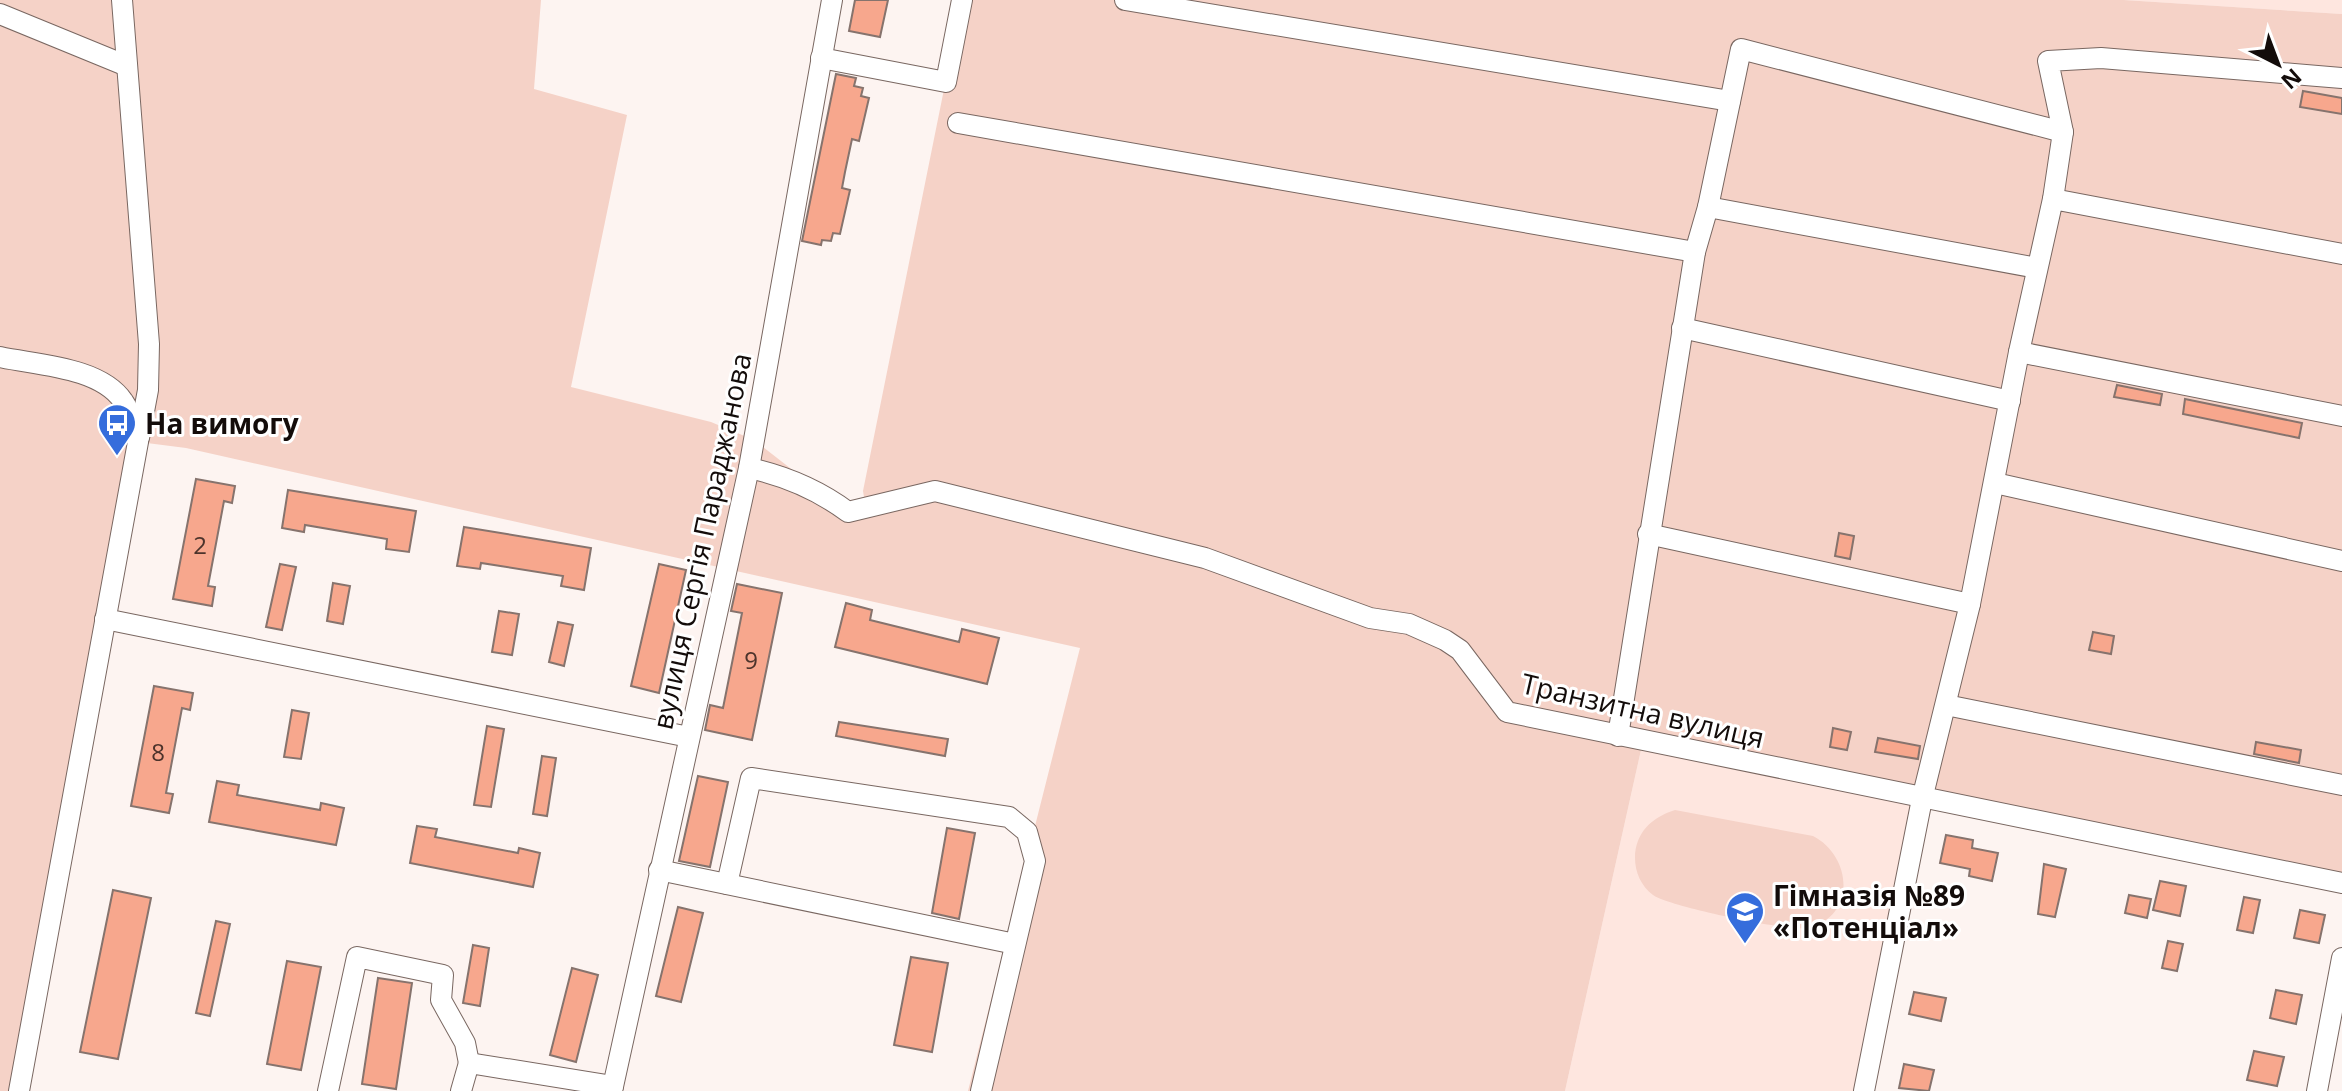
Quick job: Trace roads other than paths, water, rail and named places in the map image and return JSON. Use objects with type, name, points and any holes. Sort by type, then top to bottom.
[{"type":"street","points":[[19,1091],[148,390],[149,344],[122,0]]},
{"type":"street","name":"вулиця Сергія Параджанова","points":[[612,1088],[749,468],[832,0]]},
{"type":"street","points":[[821,58],[946,82],[962,0]]},
{"type":"street","points":[[1125,0],[1730,101]]},
{"type":"street","points":[[0,14],[127,66]]},
{"type":"street","points":[[1618,736],[1695,252],[1708,207],[1741,49],[2063,132]]},
{"type":"street","points":[[1864,1091],[1922,799],[1970,604],[2019,352],[2053,199],[2063,132],[2048,61],[2101,58],[2342,78]]},
{"type":"street","points":[[958,123],[1695,252]]},
{"type":"street","points":[[2053,199],[2342,254]]},
{"type":"street","points":[[1708,207],[2037,268]]},
{"type":"street","points":[[1682,328],[2010,401]]},
{"type":"street","points":[[2019,352],[2342,416]]},
{"type":"street","points":[[0,357],[89,376],[115,391],[125,403],[138,442]]},
{"type":"street","name":"Транзитна вулиця","points":[[749,468],[783,476],[826,496],[848,512],[935,491],[1205,558],[1370,618],[1409,624],[1445,640],[1460,650],[1507,712],[2342,883]]},
{"type":"street","points":[[1995,483],[2342,561]]},
{"type":"street","points":[[1648,534],[1970,604]]},
{"type":"street","points":[[105,619],[689,737]]},
{"type":"street","points":[[1946,705],[2342,785]]},
{"type":"street","points":[[727,884],[751,778],[1009,817],[1027,832],[1035,861],[981,1091]]},
{"type":"street","points":[[659,870],[1015,944]]},
{"type":"street","points":[[328,1091],[357,957],[443,975],[441,1000],[465,1043],[469,1063],[461,1091]]},
{"type":"street","points":[[2317,1091],[2342,958]]},
{"type":"street","points":[[469,1063],[612,1088]]},
{"type":"place","name":"На вимогу","points":[[117,457]]},
{"type":"place","name":"Гімназія №89 «Потенціал»","points":[[1745,945]]}]
